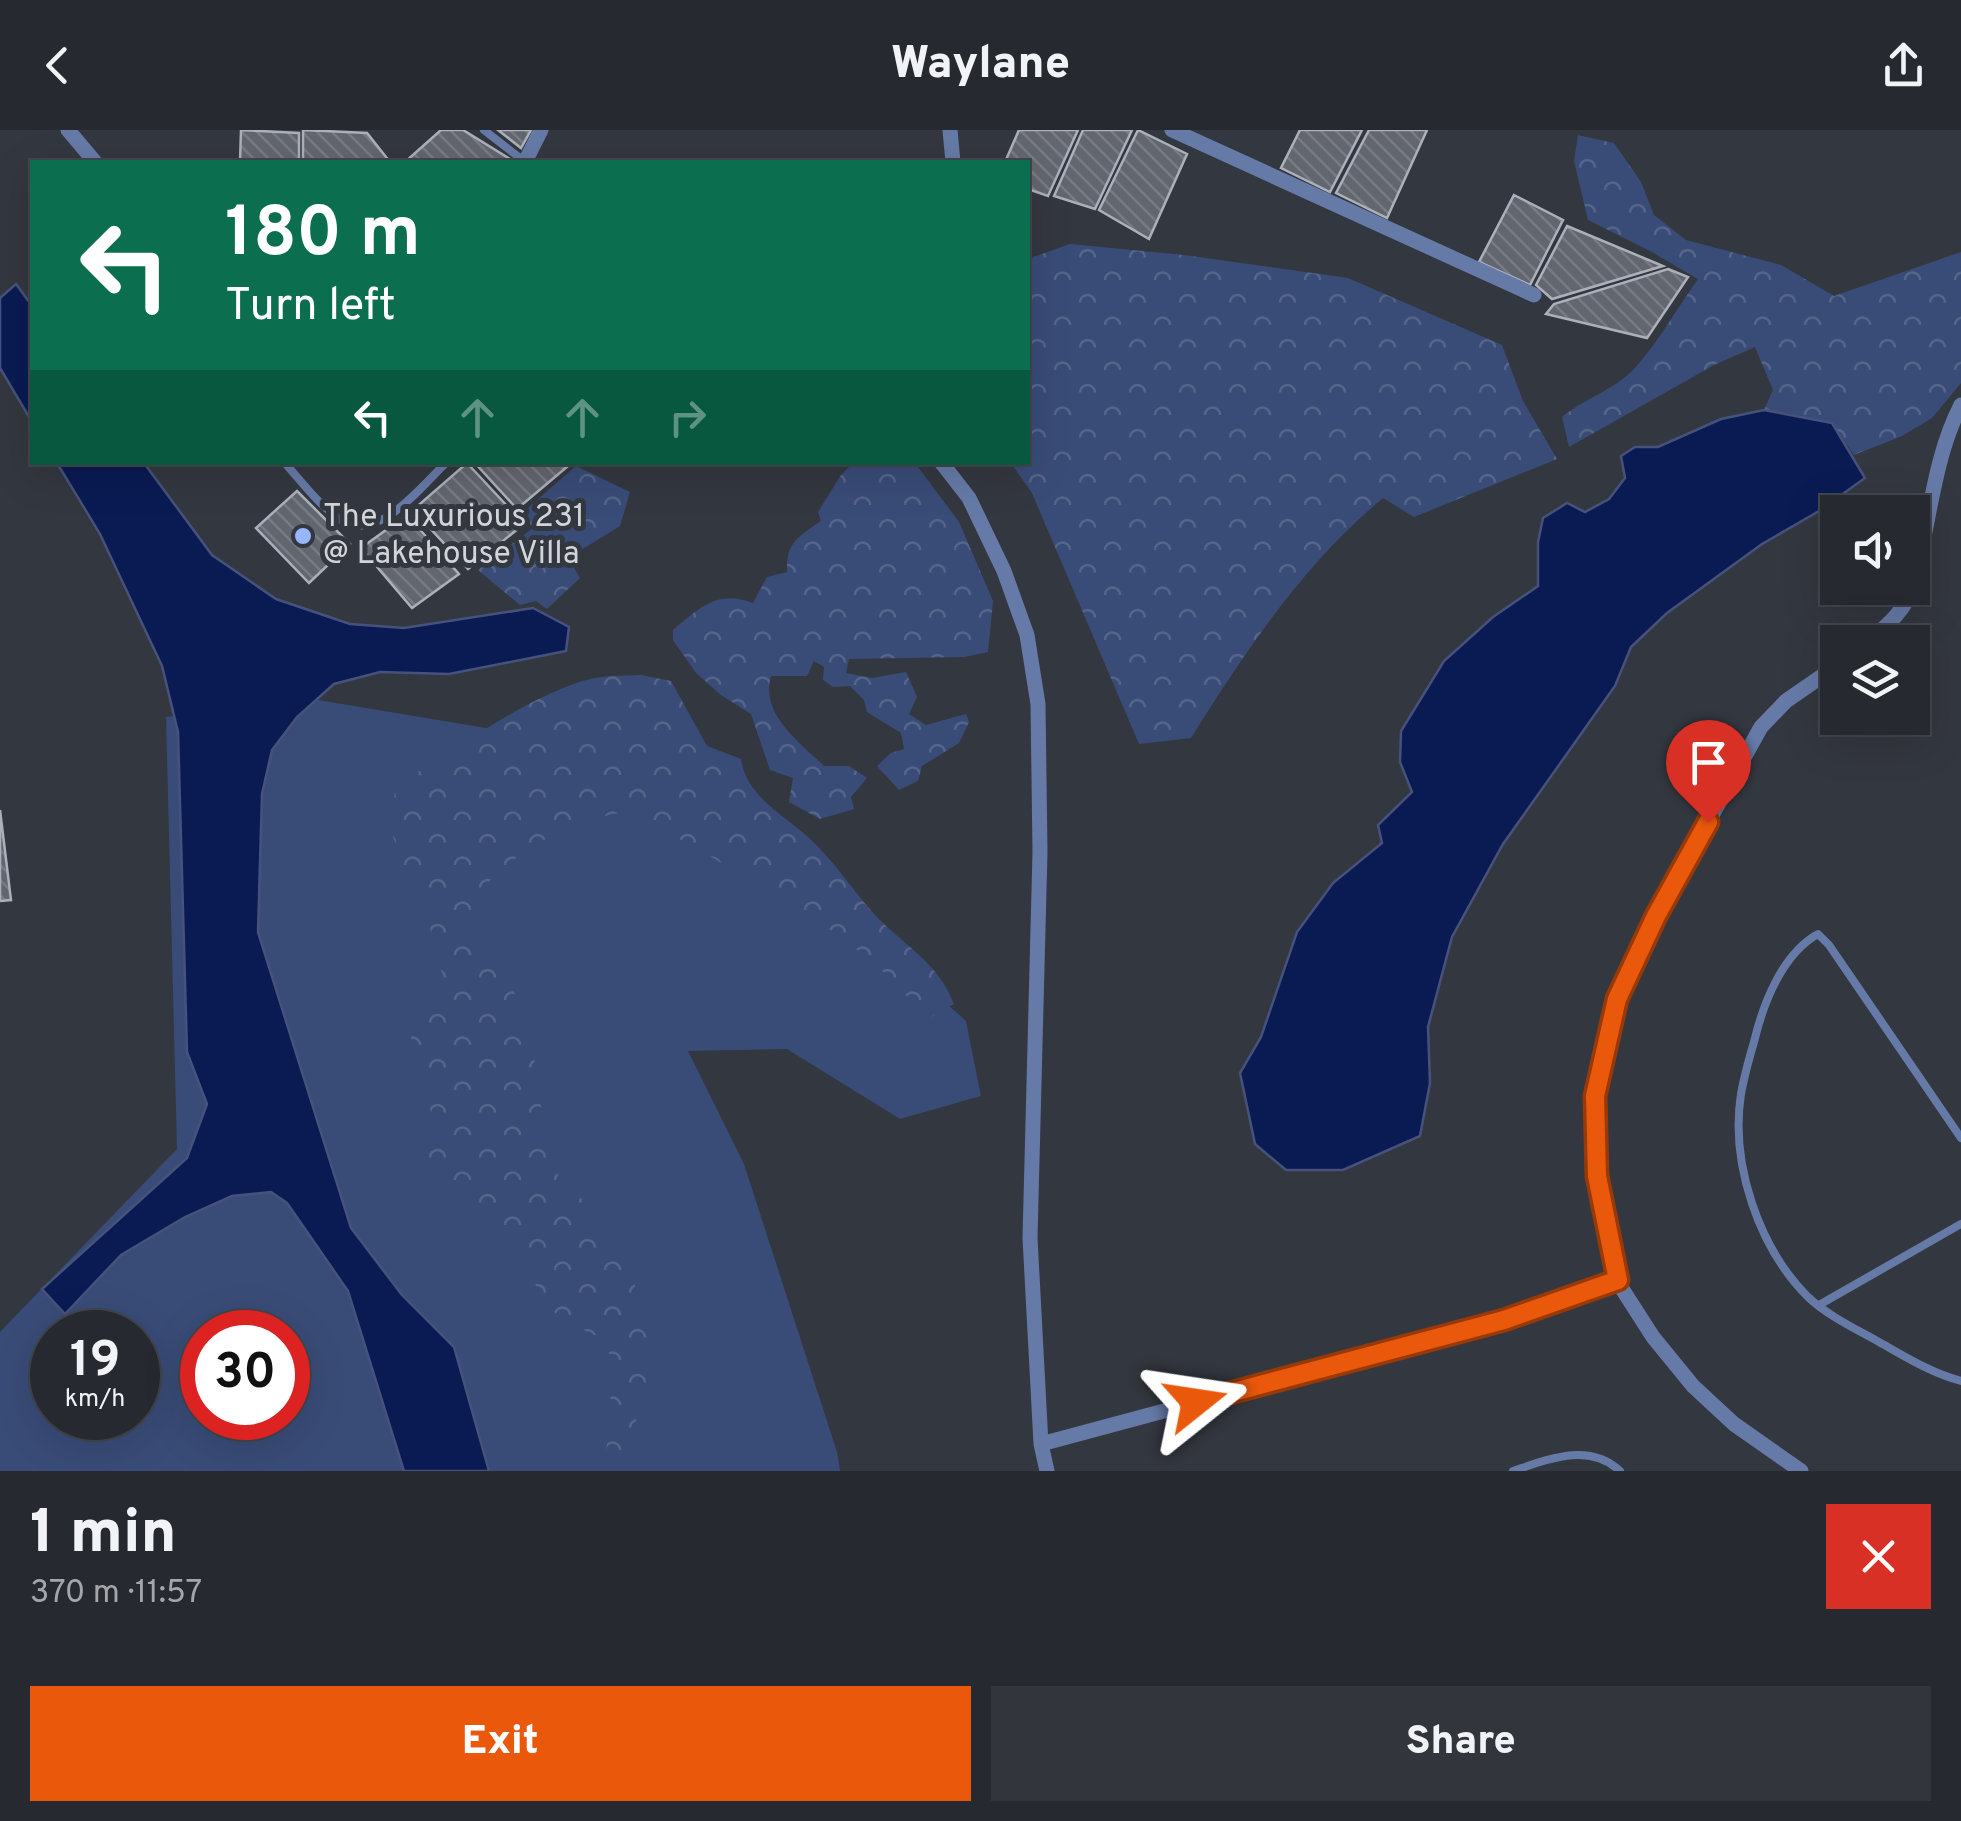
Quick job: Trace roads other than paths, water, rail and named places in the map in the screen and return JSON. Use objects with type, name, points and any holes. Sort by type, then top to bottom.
[{"type":"street","points":[[68,130],[93,160]]},
{"type":"street","points":[[526,160],[541,130]]},
{"type":"street","points":[[950,130],[953,160]]},
{"type":"street","points":[[1172,130],[1534,294]]},
{"type":"street","points":[[1930,504],[1951,424],[1961,404]]},
{"type":"street","points":[[943,465],[969,498],[1004,571],[1027,635],[1038,704],[1040,852],[1030,1238],[1042,1444],[1047,1471]]},
{"type":"street","points":[[1888,625],[1904,605]]},
{"type":"street","points":[[1801,1471],[1734,1424],[1693,1386],[1653,1337],[1618,1280],[1597,1176],[1595,1096],[1617,999],[1656,916],[1761,727],[1786,700],[1820,676]]},
{"type":"street","points":[[1042,1444],[1504,1320],[1618,1280]]},
{"type":"lane","points":[[484,130],[522,160]]},
{"type":"lane","points":[[287,465],[336,517],[350,526],[368,526],[384,519],[444,465]]},
{"type":"lane","points":[[1961,1138],[1829,945],[1818,934],[1806,940],[1788,962],[1762,1008],[1740,1097],[1741,1154],[1754,1212],[1782,1263],[1809,1298],[1940,1376],[1961,1381]]},
{"type":"lane","points":[[1819,1305],[1961,1224]]},
{"type":"lane","points":[[1513,1471],[1586,1453],[1607,1458],[1620,1471]]},
{"type":"place","name":"The Luxurious 231 @ Lakehouse Villa","points":[[303,536]]}]
